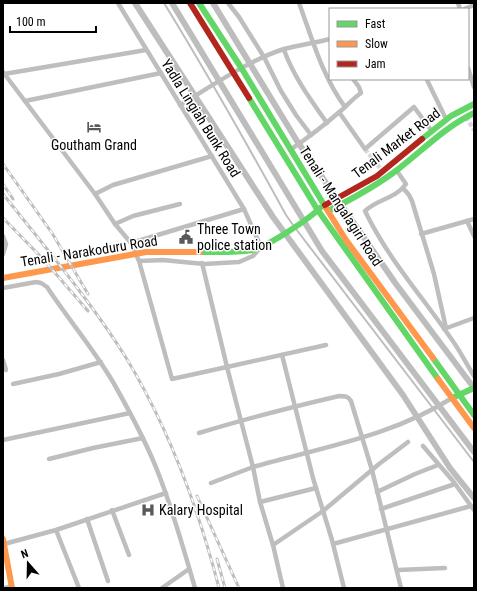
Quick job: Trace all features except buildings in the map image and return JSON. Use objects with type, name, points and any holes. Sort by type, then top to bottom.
[{"type":"main road","name":"Tenali - Mangalagiri Road","points":[[190,3],[230,75],[319,212],[462,394],[474,415]]},
{"type":"main road","name":"Tenali - Mangalagiri Road","points":[[199,3],[244,68],[293,148],[329,207],[353,255]]},
{"type":"main road","name":"Tenali Market Road","points":[[319,212],[348,197],[383,172],[431,130],[462,109],[474,104]]},
{"type":"main road","name":"Tenali Market Road","points":[[383,172],[397,171],[437,136],[474,113]]},
{"type":"main road","name":"Tenali - Narakoduru Road","points":[[3,278],[163,250],[234,252],[252,250],[261,247],[319,212]]},
{"type":"main road","points":[[353,255],[449,400],[474,428]]},
{"type":"main road","points":[[449,400],[474,388]]},
{"type":"main road","points":[[3,544],[12,587]]},
{"type":"street","name":"Yadla Lingiah Bunk Road","points":[[118,3],[244,209],[261,247]]},
{"type":"street","points":[[228,3],[239,17],[281,91],[310,136]]},
{"type":"street","points":[[299,3],[330,86],[345,107]]},
{"type":"street","points":[[180,105],[230,75],[262,59],[284,50],[329,40]]},
{"type":"street","points":[[146,50],[4,73],[95,194],[114,224],[132,243],[139,261],[172,379],[326,345]]},
{"type":"street","points":[[284,50],[290,66],[300,84],[326,123]]},
{"type":"street","points":[[469,71],[474,87]]},
{"type":"street","points":[[25,101],[160,73]]},
{"type":"street","points":[[293,148],[326,123],[360,93],[359,87],[354,80]]},
{"type":"street","points":[[427,80],[446,119]]},
{"type":"street","points":[[339,112],[364,149],[414,107],[431,130]]},
{"type":"street","points":[[462,109],[466,117]]},
{"type":"street","points":[[95,194],[113,185],[212,156]]},
{"type":"street","points":[[397,171],[406,184],[403,188],[397,193],[369,207],[365,211],[392,258],[445,329],[474,376]]},
{"type":"street","points":[[403,188],[412,201],[434,274],[445,329]]},
{"type":"street","points":[[114,224],[133,216],[180,204]]},
{"type":"street","points":[[132,243],[244,209]]},
{"type":"street","points":[[421,234],[474,219]]},
{"type":"street","points":[[467,221],[474,236]]},
{"type":"street","points":[[3,236],[6,244],[3,254]]},
{"type":"street","points":[[139,261],[163,260],[202,263],[239,262],[253,256],[261,247]]},
{"type":"street","points":[[202,263],[260,502],[273,545],[283,588]]},
{"type":"street","points":[[3,288],[36,282],[47,287],[101,362],[143,438],[158,473],[166,493],[194,588]]},
{"type":"street","points":[[445,329],[474,318]]},
{"type":"street","points":[[282,355],[316,488],[333,544],[344,588]]},
{"type":"street","points":[[3,360],[6,370]]},
{"type":"street","points":[[14,384],[59,374],[101,362]]},
{"type":"street","points":[[199,433],[240,420],[296,406],[346,396],[349,397],[372,470],[398,570],[401,588]]},
{"type":"street","points":[[211,483],[252,467],[362,438],[401,424],[449,400]]},
{"type":"street","points":[[3,440],[130,413]]},
{"type":"street","points":[[49,459],[143,438]]},
{"type":"street","points":[[273,545],[323,511],[408,442]]},
{"type":"street","points":[[333,544],[472,508],[455,484],[423,446]]},
{"type":"street","points":[[377,492],[438,465]]},
{"type":"street","points":[[381,509],[455,484]]},
{"type":"street","points":[[260,502],[316,488]]},
{"type":"street","points":[[3,544],[56,530],[166,493]]},
{"type":"street","points":[[112,510],[129,555]]},
{"type":"street","points":[[87,519],[108,581]]},
{"type":"street","points":[[56,530],[79,588]]},
{"type":"street","points":[[398,570],[445,568]]},
{"type":"street","points":[[162,588],[189,569]]},
{"type":"street","points":[[5,588],[12,587]]},
{"type":"lane","points":[[164,3],[215,84],[286,216],[474,462]]},
{"type":"waterway","points":[[135,3],[273,217],[403,395],[450,468],[474,498]]},
{"type":"waterway","points":[[172,3],[322,251],[474,452]]},
{"type":"waterway","points":[[213,3],[297,141],[396,284],[474,388]]},
{"type":"tunnel","points":[[466,117],[474,130]]},
{"type":"tunnel","points":[[365,149],[380,168]]},
{"type":"railway","points":[[3,164],[52,233],[88,294]]},
{"type":"railway","points":[[3,184],[13,199]]},
{"type":"railway","points":[[3,194],[97,314],[141,383],[169,440],[181,469],[202,528],[219,588]]},
{"type":"railway","points":[[3,218],[43,259],[88,311]]},
{"type":"railway","points":[[197,496],[239,588]]},
{"type":"railway","points":[[217,559],[225,588]]},
{"type":"traffic: fast","points":[[199,3],[242,69],[326,208]]},
{"type":"traffic: fast","points":[[249,98],[317,209],[438,379]]},
{"type":"traffic: fast","points":[[422,139],[451,116],[474,104]]},
{"type":"traffic: fast","points":[[328,211],[381,181],[453,125],[474,113]]},
{"type":"traffic: fast","points":[[200,252],[239,252],[259,248],[288,232],[320,208]]},
{"type":"traffic: fast","points":[[433,358],[474,415]]},
{"type":"traffic: fast","points":[[452,398],[474,388]]},
{"type":"traffic: slow","points":[[326,208],[346,240],[433,358]]},
{"type":"traffic: slow","points":[[3,278],[146,252],[200,252]]},
{"type":"traffic: slow","points":[[438,379],[474,428]]},
{"type":"traffic: slow","points":[[3,539],[12,588]]},
{"type":"traffic: jam","points":[[190,3],[249,98]]},
{"type":"traffic: jam","points":[[325,205],[377,176],[422,139]]},
{"type":"place","name":"Goutham Grand","points":[[94,127]]},
{"type":"place","name":"Three Town police station","points":[[186,237]]},
{"type":"place","name":"Kalary Hospital","points":[[148,510]]}]
